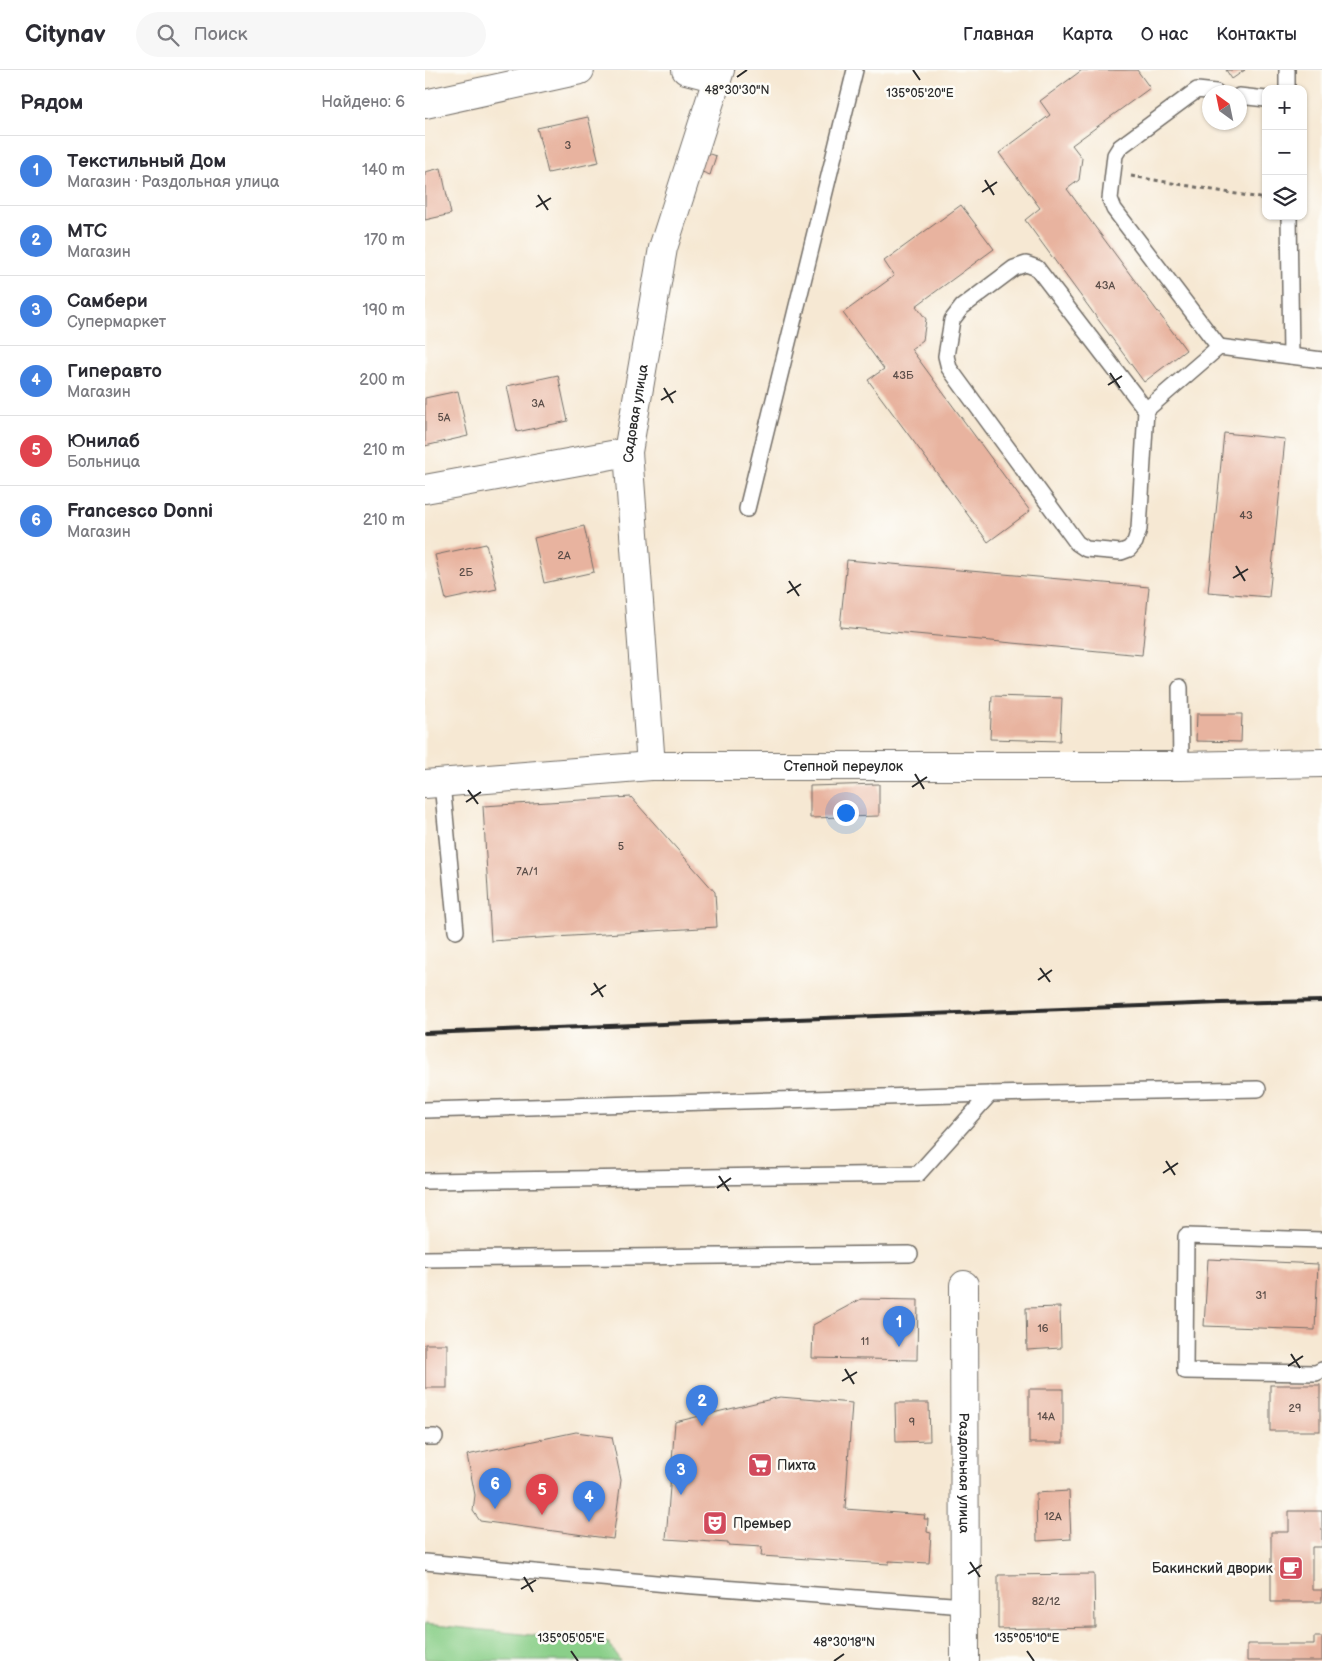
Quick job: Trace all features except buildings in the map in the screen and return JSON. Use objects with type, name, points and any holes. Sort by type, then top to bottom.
[{"type":"street","points":[[425,104],[580,70]]},
{"type":"street","points":[[686,70],[718,74]]},
{"type":"street","name":"Садовая улица","points":[[651,766],[628,452],[663,248],[718,74]]},
{"type":"street","points":[[425,489],[628,452]]},
{"type":"street","name":"Степной переулок","points":[[433,784],[651,766],[1181,766],[1322,763]]},
{"type":"street","name":"Раздольная улица","points":[[964,1285],[965,1661]]},
{"type":"lane","points":[[747,509],[855,70]]},
{"type":"lane","points":[[1287,70],[1287,85]]},
{"type":"lane","points":[[1202,91],[1197,90],[1120,147],[1115,156],[1110,199],[1114,209],[1219,347],[1322,360]]},
{"type":"lane","points":[[1247,97],[1262,99]]},
{"type":"lane","points":[[1289,220],[1291,356]]},
{"type":"lane","points":[[1146,410],[1037,268],[1027,264],[1014,268],[962,307],[952,320],[946,356],[949,368],[1077,543],[1086,549],[1121,552],[1129,549],[1135,542],[1139,529],[1146,410],[1219,347]]},
{"type":"lane","points":[[1180,688],[1181,766]]},
{"type":"lane","points":[[433,784],[456,931]]},
{"type":"lane","points":[[425,1110],[990,1094],[1258,1089]]},
{"type":"lane","points":[[425,1181],[917,1174],[990,1094]]},
{"type":"lane","points":[[1322,1240],[1187,1236],[1185,1371],[1317,1373],[1322,1370]]},
{"type":"lane","points":[[425,1259],[910,1254]]},
{"type":"lane","points":[[425,1562],[667,1584],[965,1606]]},
{"type":"path","points":[[1113,173],[1262,198]]},
{"type":"green space","points":[[425,1624],[609,1643],[620,1661],[456,1661],[425,1659]]},
{"type":"railway","points":[[425,1033],[1221,1003],[1322,1001]]},
{"type":"place","name":"Текстильный Дом","points":[[899,1347]]},
{"type":"place","name":"МТС","points":[[702,1426]]},
{"type":"place","name":"Пихта","points":[[760,1465]]},
{"type":"place","name":"Самбери","points":[[681,1495]]},
{"type":"place","name":"Francesco Donni","points":[[495,1509]]},
{"type":"place","name":"Юнилаб","points":[[542,1515]]},
{"type":"place","name":"Гиперавто","points":[[589,1522]]},
{"type":"place","name":"Премьер","points":[[715,1523]]},
{"type":"place","name":"Бакинский дворик","points":[[1291,1568]]}]
